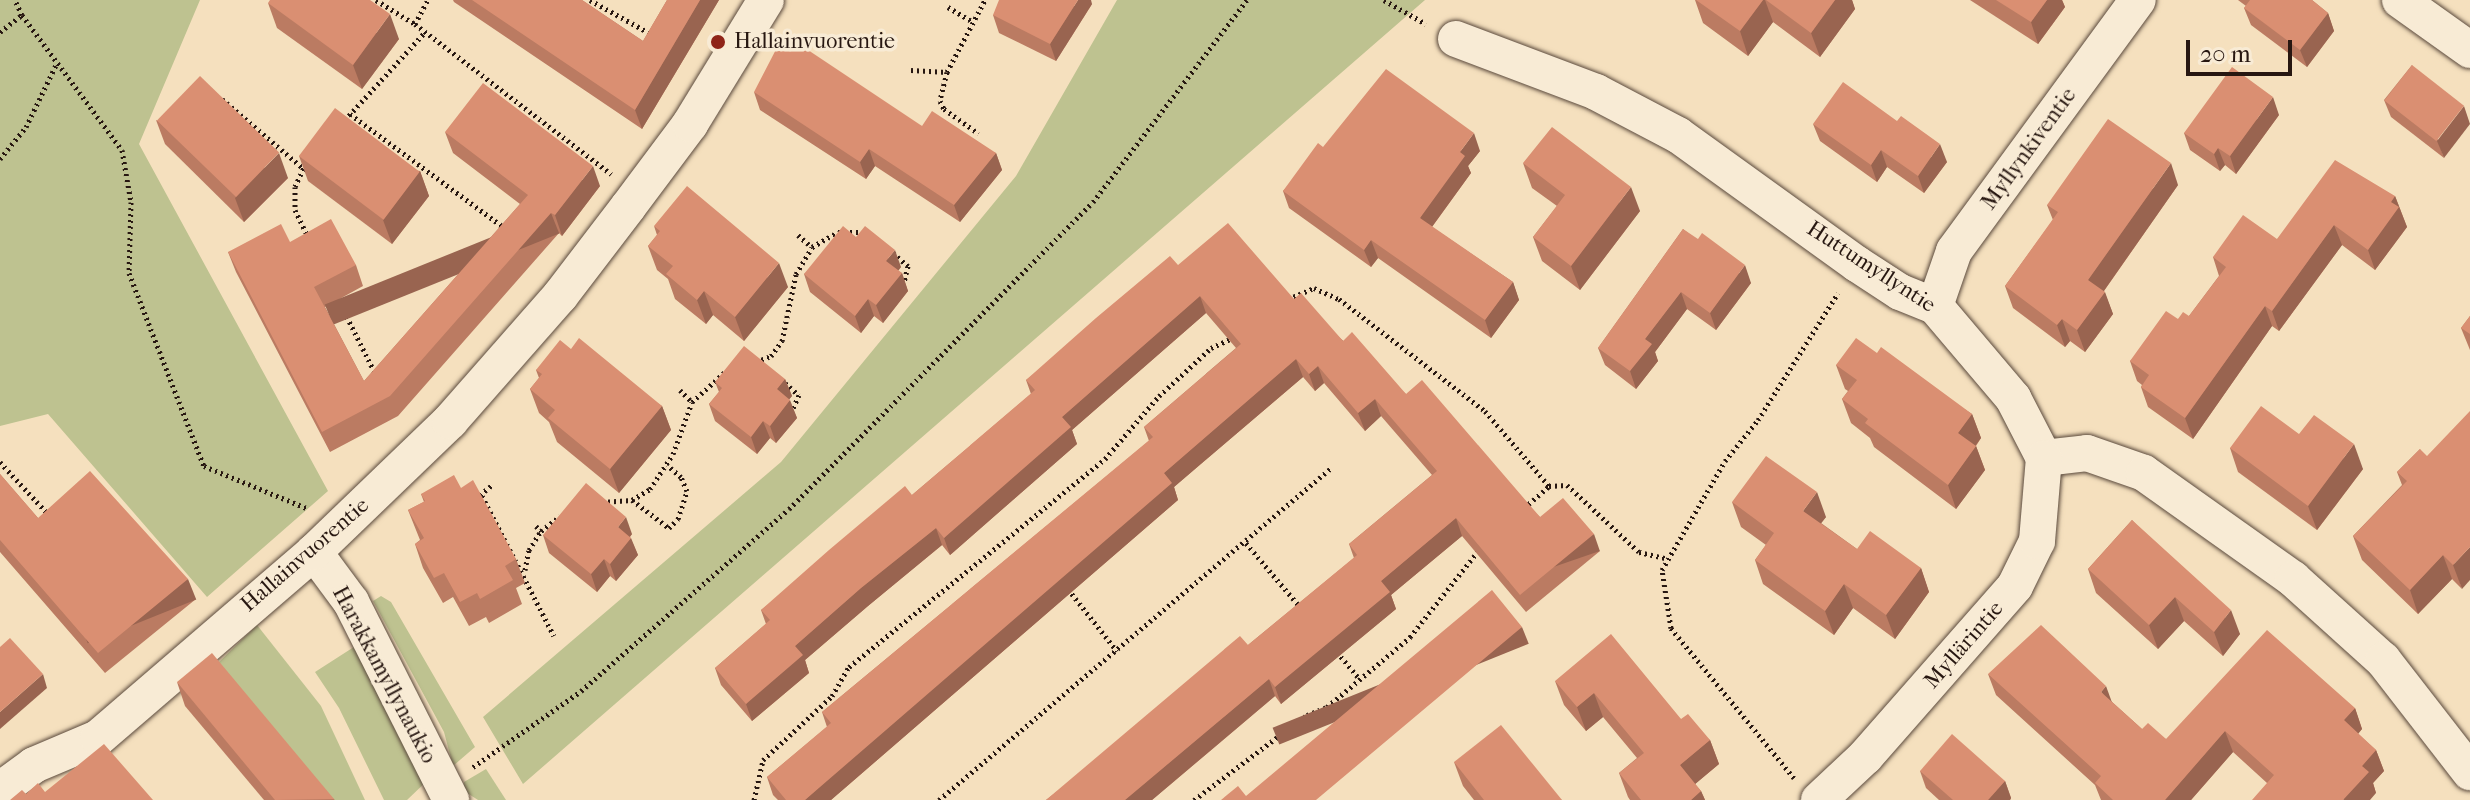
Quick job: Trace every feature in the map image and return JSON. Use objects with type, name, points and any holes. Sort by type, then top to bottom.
[{"type":"street","name":"Hallainvuorentie","points":[[0,790],[34,765],[90,744],[314,552],[450,421],[560,296],[690,124],[766,0]]},
{"type":"street","name":"Myllynkiventie","points":[[1935,306],[1954,251],[2138,0]]},
{"type":"street","points":[[2400,0],[2470,50]]},
{"type":"street","name":"Huttumyllyntie","points":[[1456,39],[1596,92],[1678,135],[1857,264],[1900,292],[1935,306],[2013,398],[2044,458]]},
{"type":"street","points":[[2044,458],[2087,453],[2144,473],[2293,579],[2383,660],[2470,772]]},
{"type":"street","name":"Myllärintie","points":[[1811,794],[1865,757],[2015,586],[2037,541],[2044,458]]},
{"type":"street","name":"Harakkamyllynaukio","points":[[314,552],[351,602],[451,800]]},
{"type":"path","points":[[15,0],[22,15],[122,150],[131,202],[129,273],[204,466],[321,515]]},
{"type":"path","points":[[376,0],[415,24],[623,183]]},
{"type":"path","points":[[415,24],[428,0]]},
{"type":"path","points":[[590,0],[654,36]]},
{"type":"path","points":[[978,133],[944,109],[940,101],[947,72],[985,0]]},
{"type":"path","points":[[489,757],[581,691],[789,509],[1093,202],[1247,0]]},
{"type":"path","points":[[1384,0],[1456,39]]},
{"type":"path","points":[[948,7],[973,22]]},
{"type":"path","points":[[0,32],[3,25],[22,15]]},
{"type":"path","points":[[341,124],[425,32]]},
{"type":"path","points":[[0,159],[26,127],[57,63]]},
{"type":"path","points":[[911,70],[947,72]]},
{"type":"path","points":[[214,95],[234,106],[304,169]]},
{"type":"path","points":[[350,114],[513,234]]},
{"type":"path","points":[[315,152],[295,187],[295,210],[315,252]]},
{"type":"path","points":[[748,364],[762,360],[782,341],[796,274],[812,247],[852,229],[877,240]]},
{"type":"path","points":[[798,235],[812,247]]},
{"type":"path","points":[[887,247],[908,266],[904,282]]},
{"type":"path","points":[[1811,794],[1671,628],[1664,604],[1665,558],[1857,264]]},
{"type":"path","points":[[329,279],[376,375]]},
{"type":"path","points":[[1276,308],[1298,291],[1314,288],[1339,299],[1485,411],[1549,486]]},
{"type":"path","points":[[754,800],[763,760],[832,696],[849,667],[1105,459],[1159,396],[1211,348],[1249,330]]},
{"type":"path","points":[[762,360],[768,369]]},
{"type":"path","points":[[589,501],[632,500],[650,489],[667,465],[692,402],[713,378],[733,367]]},
{"type":"path","points":[[779,378],[799,395],[792,411]]},
{"type":"path","points":[[680,390],[692,402]]},
{"type":"path","points":[[0,462],[53,521]]},
{"type":"path","points":[[632,500],[669,528],[678,519],[687,491],[681,477],[667,465]]},
{"type":"path","points":[[939,800],[1331,468]]},
{"type":"path","points":[[482,496],[493,484]]},
{"type":"path","points":[[1517,514],[1549,486],[1567,485],[1639,552],[1665,558]]},
{"type":"path","points":[[469,489],[482,496],[525,571],[535,607],[554,636]]},
{"type":"path","points":[[525,571],[529,550],[539,528],[563,514]]},
{"type":"path","points":[[1194,800],[1360,679],[1410,637],[1485,542]]},
{"type":"path","points":[[1246,543],[1303,611]]},
{"type":"path","points":[[1060,579],[1117,651]]},
{"type":"path","points":[[1331,645],[1360,679]]},
{"type":"green space","points":[[0,0],[200,0],[139,144],[328,491],[207,597],[48,414],[0,426]]},
{"type":"green space","points":[[1117,0],[1425,0],[523,784],[483,717],[781,462],[1016,176]]},
{"type":"green space","points":[[381,596],[391,602],[475,747],[453,766],[444,732],[373,601]]},
{"type":"green space","points":[[257,625],[321,706],[365,800],[333,800],[218,663]]},
{"type":"green space","points":[[357,645],[429,779],[407,800],[384,800],[339,708],[315,672]]},
{"type":"green space","points":[[486,769],[506,800],[478,800],[464,791],[464,782]]},
{"type":"building","points":[[270,0],[370,0],[390,14],[353,65],[268,3]]},
{"type":"building","points":[[472,0],[582,0],[643,41],[667,0],[700,0],[635,110]]},
{"type":"building","points":[[999,0],[1078,0],[1050,44],[993,15]]},
{"type":"building","points":[[1696,0],[1763,0],[1740,31]]},
{"type":"building","points":[[1766,0],[1835,0],[1811,33]]},
{"type":"building","points":[[1996,0],[2047,0],[2031,22]]},
{"type":"building","points":[[2250,0],[2312,0],[2328,13],[2300,50],[2244,8]]},
{"type":"building","points":[[784,34],[922,126],[932,111],[996,153],[954,205],[869,149],[860,162],[754,92]]},
{"type":"building","points":[[2412,65],[2464,106],[2436,141],[2384,100]]},
{"type":"building","points":[[2232,67],[2273,97],[2230,156],[2218,148],[2214,154],[2184,133]]},
{"type":"building","points":[[1386,69],[1474,133],[1460,152],[1465,156],[1420,218],[1513,282],[1485,320],[1371,240],[1364,250],[1283,191],[1318,143],[1323,147]]},
{"type":"building","points":[[200,76],[279,152],[236,197],[157,121]]},
{"type":"building","points":[[1843,82],[1897,121],[1901,116],[1940,144],[1918,176],[1881,150],[1871,165],[1813,124]]},
{"type":"building","points":[[483,83],[593,166],[555,215],[551,213],[390,396],[322,432],[228,252],[281,224],[290,242],[331,219],[356,265],[314,287],[364,381],[528,195],[445,132]]},
{"type":"building","points":[[335,108],[420,172],[384,220],[299,156]]},
{"type":"building","points":[[2108,119],[2171,163],[2088,280],[2105,292],[2077,330],[2062,319],[2057,325],[2005,286],[2058,212],[2047,205]]},
{"type":"building","points":[[1552,127],[1631,187],[1571,266],[1533,237],[1565,195],[1523,163]]},
{"type":"building","points":[[2335,160],[2395,196],[2391,202],[2399,207],[2368,250],[2334,225],[2272,311],[2265,306],[2185,418],[2141,387],[2149,375],[2130,361],[2166,311],[2178,319],[2183,312],[2189,316],[2226,267],[2213,257],[2243,215],[2277,239]]},
{"type":"building","points":[[687,186],[779,263],[735,317],[704,291],[697,300],[666,274],[673,266],[648,246],[660,231],[654,226]]},
{"type":"building","points":[[1228,223],[1294,299],[1301,293],[1343,341],[1352,332],[1406,394],[1422,380],[1540,517],[1563,498],[1594,534],[1520,595],[1456,518],[1381,581],[1390,592],[1275,687],[1269,679],[1125,800],[1046,800],[1240,636],[1248,645],[1357,555],[1349,544],[1437,471],[1375,399],[1358,413],[1318,366],[1309,374],[1296,359],[1164,473],[1172,483],[805,800],[786,800],[767,777],[831,723],[822,712],[1153,437],[1144,427],[1241,344],[1200,296],[1062,417],[1071,427],[944,538],[936,528],[861,588],[795,646],[803,655],[746,704],[715,668],[770,620],[761,610],[829,550],[905,486],[912,495],[1035,390],[1026,380],[1096,318],[1170,256],[1178,265]]},
{"type":"building","points":[[843,226],[856,237],[865,226],[895,250],[886,261],[902,273],[876,305],[868,299],[855,316],[804,274]]},
{"type":"building","points":[[1683,229],[1698,239],[1702,233],[1745,265],[1710,313],[1681,292],[1645,339],[1652,344],[1630,371],[1598,348]]},
{"type":"building","points":[[2470,316],[2470,334],[2461,328]]},
{"type":"building","points":[[579,338],[662,406],[610,469],[548,418],[555,410],[530,389],[542,374],[536,370],[560,340],[571,349]]},
{"type":"building","points":[[1856,338],[1877,353],[1881,347],[1972,414],[1958,433],[1976,446],[1948,485],[1865,423],[1868,419],[1842,399],[1857,380],[1836,365]]},
{"type":"building","points":[[744,346],[785,379],[777,389],[790,400],[770,426],[763,421],[751,437],[709,404],[722,388],[715,382]]},
{"type":"building","points":[[2261,406],[2299,434],[2314,415],[2354,444],[2308,506],[2230,448]]},
{"type":"building","points":[[2470,411],[2470,547],[2453,565],[2443,555],[2410,590],[2353,536],[2407,481],[2397,472],[2420,449],[2427,456]]},
{"type":"building","points":[[1766,456],[1817,492],[1803,511],[1857,549],[1870,531],[1921,568],[1886,615],[1844,584],[1825,611],[1755,560],[1774,533],[1732,502]]},
{"type":"building","points":[[90,471],[188,579],[98,653],[0,540],[0,474],[38,518]]},
{"type":"building","points":[[454,475],[461,488],[473,480],[516,559],[505,566],[513,580],[480,599],[477,593],[460,602],[444,573],[434,578],[415,544],[424,538],[408,510],[425,501],[421,494]]},
{"type":"building","points":[[586,483],[626,517],[618,527],[631,538],[610,564],[604,559],[591,574],[543,535]]},
{"type":"building","points":[[2132,520],[2231,610],[2214,632],[2175,597],[2149,625],[2088,569]]},
{"type":"building","points":[[1492,590],[1522,627],[1316,800],[1221,800],[1238,786],[1246,796]]},
{"type":"building","points":[[2041,625],[2106,686],[2101,692],[2142,729],[2148,723],[2166,739],[2267,630],[2355,708],[2344,720],[2376,750],[2362,766],[2369,772],[2343,800],[2252,800],[2274,775],[2225,731],[2165,800],[2113,800],[2095,783],[2101,776],[1988,674]]},
{"type":"building","points":[[1611,634],[1681,719],[1688,714],[1710,740],[1680,765],[1701,791],[1691,800],[1641,800],[1619,773],[1644,753],[1594,693],[1577,707],[1555,681]]},
{"type":"building","points":[[10,638],[43,674],[0,712],[0,647]]},
{"type":"building","points":[[212,653],[334,799],[275,800],[177,682]]},
{"type":"building","points":[[1501,725],[1562,800],[1484,800],[1454,762]]},
{"type":"building","points":[[1952,734],[2005,781],[1988,800],[1953,800],[1920,771]]},
{"type":"building","points":[[104,744],[153,800],[10,800],[22,790],[26,794],[38,783],[45,792]]},
{"type":"place","name":"Hallainvuorentie","points":[[718,42]]}]
